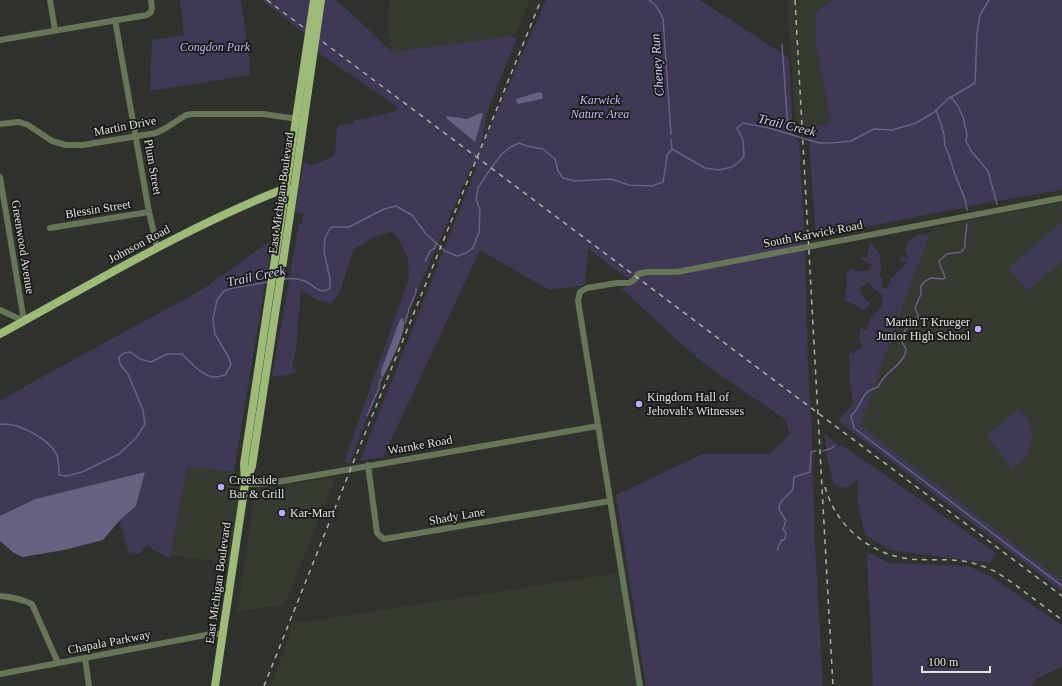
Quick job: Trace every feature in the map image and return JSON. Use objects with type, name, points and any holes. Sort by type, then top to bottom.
[{"type":"main road","name":"East Michigan Boulevard","points":[[245,484],[252,466],[279,290],[314,0]]},
{"type":"main road","name":"East Michigan Boulevard","points":[[300,120],[321,0]]},
{"type":"main road","name":"East Michigan Boulevard","points":[[215,686],[245,484],[244,464],[274,262],[290,189]]},
{"type":"main road","name":"Johnson Road","points":[[0,334],[204,223],[246,204],[290,189]]},
{"type":"street","points":[[50,0],[55,30]]},
{"type":"street","points":[[0,40],[148,15],[152,8],[151,0]]},
{"type":"street","name":"Plum Street","points":[[115,20],[149,212],[157,248]]},
{"type":"street","name":"Martin Drive","points":[[0,124],[19,122],[28,125],[52,141],[66,145],[83,145],[156,133],[186,115],[194,114],[263,114],[300,120]]},
{"type":"street","name":"Greenwood Avenue","points":[[0,176],[24,321]]},
{"type":"street","name":"South Karwick Road","points":[[598,426],[578,301],[580,292],[587,288],[617,283],[629,283],[634,280],[638,274],[647,272],[677,272],[1062,198]]},
{"type":"street","name":"Blessin Street","points":[[50,228],[149,212]]},
{"type":"street","points":[[0,310],[24,321]]},
{"type":"street","points":[[598,426],[640,686]]},
{"type":"street","name":"Warnke Road","points":[[245,484],[277,482],[598,426]]},
{"type":"street","name":"Shady Lane","points":[[368,465],[377,533],[384,539],[610,501]]},
{"type":"street","points":[[0,596],[11,597],[32,604],[58,663]]},
{"type":"street","name":"Chapala Parkway","points":[[0,674],[211,634],[223,634]]},
{"type":"street","points":[[85,658],[89,686]]},
{"type":"shaded area","points":[[390,0],[530,0],[518,29],[511,36],[392,52],[387,21]]},
{"type":"shaded area","points":[[787,0],[832,0],[816,12],[816,45],[831,123],[796,131]]},
{"type":"shaded area","points":[[539,92],[542,93],[542,99],[518,104],[516,101],[516,99]]},
{"type":"shaded area","points":[[481,113],[483,114],[475,142],[446,118],[447,116],[467,119]]},
{"type":"shaded area","name":"Martin T Krueger Junior High School","points":[[1062,202],[1062,581],[859,425],[932,228]]},
{"type":"shaded area","points":[[403,318],[404,324],[401,339],[382,379],[381,371],[400,319]]},
{"type":"shaded area","points":[[187,467],[242,473],[244,483],[232,563],[170,555]]},
{"type":"shaded area","points":[[145,472],[136,506],[119,521],[103,540],[64,550],[23,557],[14,553],[0,541],[0,516],[35,499]]},
{"type":"shaded area","points":[[336,477],[285,604],[237,612],[255,490]]},
{"type":"shaded area","points":[[619,573],[638,686],[271,686],[293,624]]},
{"type":"green space","name":"Congdon Park","points":[[180,0],[239,0],[241,2],[251,75],[150,91],[152,40],[184,35]]},
{"type":"green space","name":"Karwick Nature Area","points":[[262,0],[335,0],[350,12],[392,52],[511,36],[517,38],[487,112],[481,148],[546,0],[700,0],[789,58],[793,133],[799,142],[805,243],[815,543],[823,686],[646,686],[616,495],[702,454],[770,454],[790,434],[785,419],[710,368],[686,348],[621,288],[635,284],[588,249],[585,285],[549,290],[480,250],[383,457],[360,461],[477,166],[473,163],[405,320],[403,318],[400,319],[381,376],[382,379],[350,463],[344,462],[409,278],[408,258],[398,238],[393,232],[376,236],[353,250],[341,289],[332,304],[317,300],[301,290],[296,349],[292,366],[298,373],[272,377],[299,224],[302,224],[304,214],[295,212],[304,163],[313,165],[335,156],[337,128],[339,125],[353,124],[355,120],[398,110],[396,106],[320,54],[304,33]]},
{"type":"green space","points":[[832,0],[1062,0],[1062,190],[991,202],[816,237],[808,128],[831,123],[816,45],[816,12]]},
{"type":"green space","points":[[1062,222],[1062,261],[1028,291],[1008,268]]},
{"type":"green space","points":[[930,233],[860,425],[1062,581],[1062,591],[838,421],[853,404],[849,372],[849,354],[863,347],[859,340],[861,328],[867,330],[870,319],[881,307],[883,295],[875,290],[868,282],[860,288],[861,294],[870,304],[865,310],[844,300],[847,285],[846,275],[851,268],[858,271],[869,271],[872,264],[860,257],[867,257],[870,242],[880,254],[881,269],[879,276],[883,279],[881,287],[887,289],[891,278],[907,262],[899,261],[901,256],[908,258],[905,250],[906,244],[915,236]]},
{"type":"green space","points":[[272,240],[234,472],[187,467],[170,558],[147,545],[140,554],[129,552],[119,521],[136,506],[145,472],[35,499],[0,516],[0,401],[200,291]]},
{"type":"green space","points":[[1019,409],[1026,416],[1030,424],[1032,440],[1025,456],[1012,469],[987,435]]},
{"type":"green space","points":[[825,434],[838,446],[842,445],[995,552],[991,563],[890,550],[865,535],[857,500],[857,478],[849,487],[839,488],[834,484],[827,459]]},
{"type":"green space","points":[[867,552],[889,563],[968,566],[990,576],[1062,625],[1062,667],[1037,678],[1031,686],[873,686]]},
{"type":"waterway","name":"Cheney Run","points":[[649,0],[658,8],[663,19],[671,134]]},
{"type":"waterway","name":"Trail Creek","points":[[283,279],[294,278],[302,280],[323,291],[330,288],[330,279],[324,252],[325,238],[331,227],[349,227],[384,209],[396,206],[412,215],[426,234],[445,251],[457,256],[466,253],[473,248],[479,232],[480,210],[476,199],[478,188],[501,155],[509,148],[519,143],[543,149],[555,159],[558,171],[563,178],[575,181],[611,179],[629,185],[652,186],[663,182],[667,155],[672,149],[705,168],[719,170],[732,167],[744,156],[743,140],[737,128],[743,123],[769,128],[819,143],[851,141],[874,129],[892,130],[916,123],[933,113],[948,99],[975,83],[977,33],[980,15],[989,0]]},
{"type":"waterway","points":[[782,44],[787,116],[790,134]]},
{"type":"waterway","points":[[951,97],[958,106],[963,117],[967,135],[966,141],[971,151],[988,171],[997,204]]},
{"type":"waterway","points":[[936,110],[944,135],[945,146],[965,199],[967,210]]},
{"type":"waterway","name":"Cheney Run","points":[[671,139],[672,149]]},
{"type":"waterway","points":[[967,224],[965,247],[961,252],[947,254],[939,261],[945,278],[931,278],[925,281],[921,286],[921,294],[915,308],[918,315],[918,320],[909,326],[902,337],[902,342],[906,352],[900,362],[883,378],[878,387],[870,390],[864,395],[851,416],[854,428],[1062,586]]},
{"type":"waterway","points":[[425,261],[430,251],[435,248],[436,243]]},
{"type":"waterway","name":"Trail Creek","points":[[0,424],[11,425],[24,429],[43,439],[56,453],[59,464],[59,475],[67,476],[82,472],[119,454],[136,438],[145,424],[143,410],[128,374],[120,364],[119,357],[124,353],[130,352],[140,359],[151,362],[167,354],[182,354],[206,375],[215,377],[225,375],[231,365],[228,356],[215,334],[213,319],[217,300],[224,291],[269,282]]},
{"type":"waterway","points":[[405,323],[416,288]]},
{"type":"waterway","points":[[367,416],[379,388],[380,380],[382,379]]},
{"type":"waterway","points":[[823,451],[834,446]]},
{"type":"waterway","points":[[777,550],[781,541],[785,539],[786,533],[783,529],[786,521],[779,509],[780,503],[793,489],[794,477],[810,472],[811,452],[816,451]]},
{"type":"railway","points":[[267,0],[1062,596]]},
{"type":"railway","points":[[264,686],[541,0]]},
{"type":"railway","points":[[795,0],[833,686]]},
{"type":"railway","points":[[825,487],[830,501],[846,526],[856,536],[868,544],[881,551],[910,559],[962,561],[986,567],[998,573],[1062,620]]},
{"type":"place","name":"Martin T Krueger Junior High School","points":[[978,329]]},
{"type":"place","name":"Kingdom Hall of Jehovah's Witnesses","points":[[639,404]]},
{"type":"place","name":"Creekside Bar & Grill","points":[[221,487]]},
{"type":"place","name":"Kar-Mart","points":[[282,513]]}]
